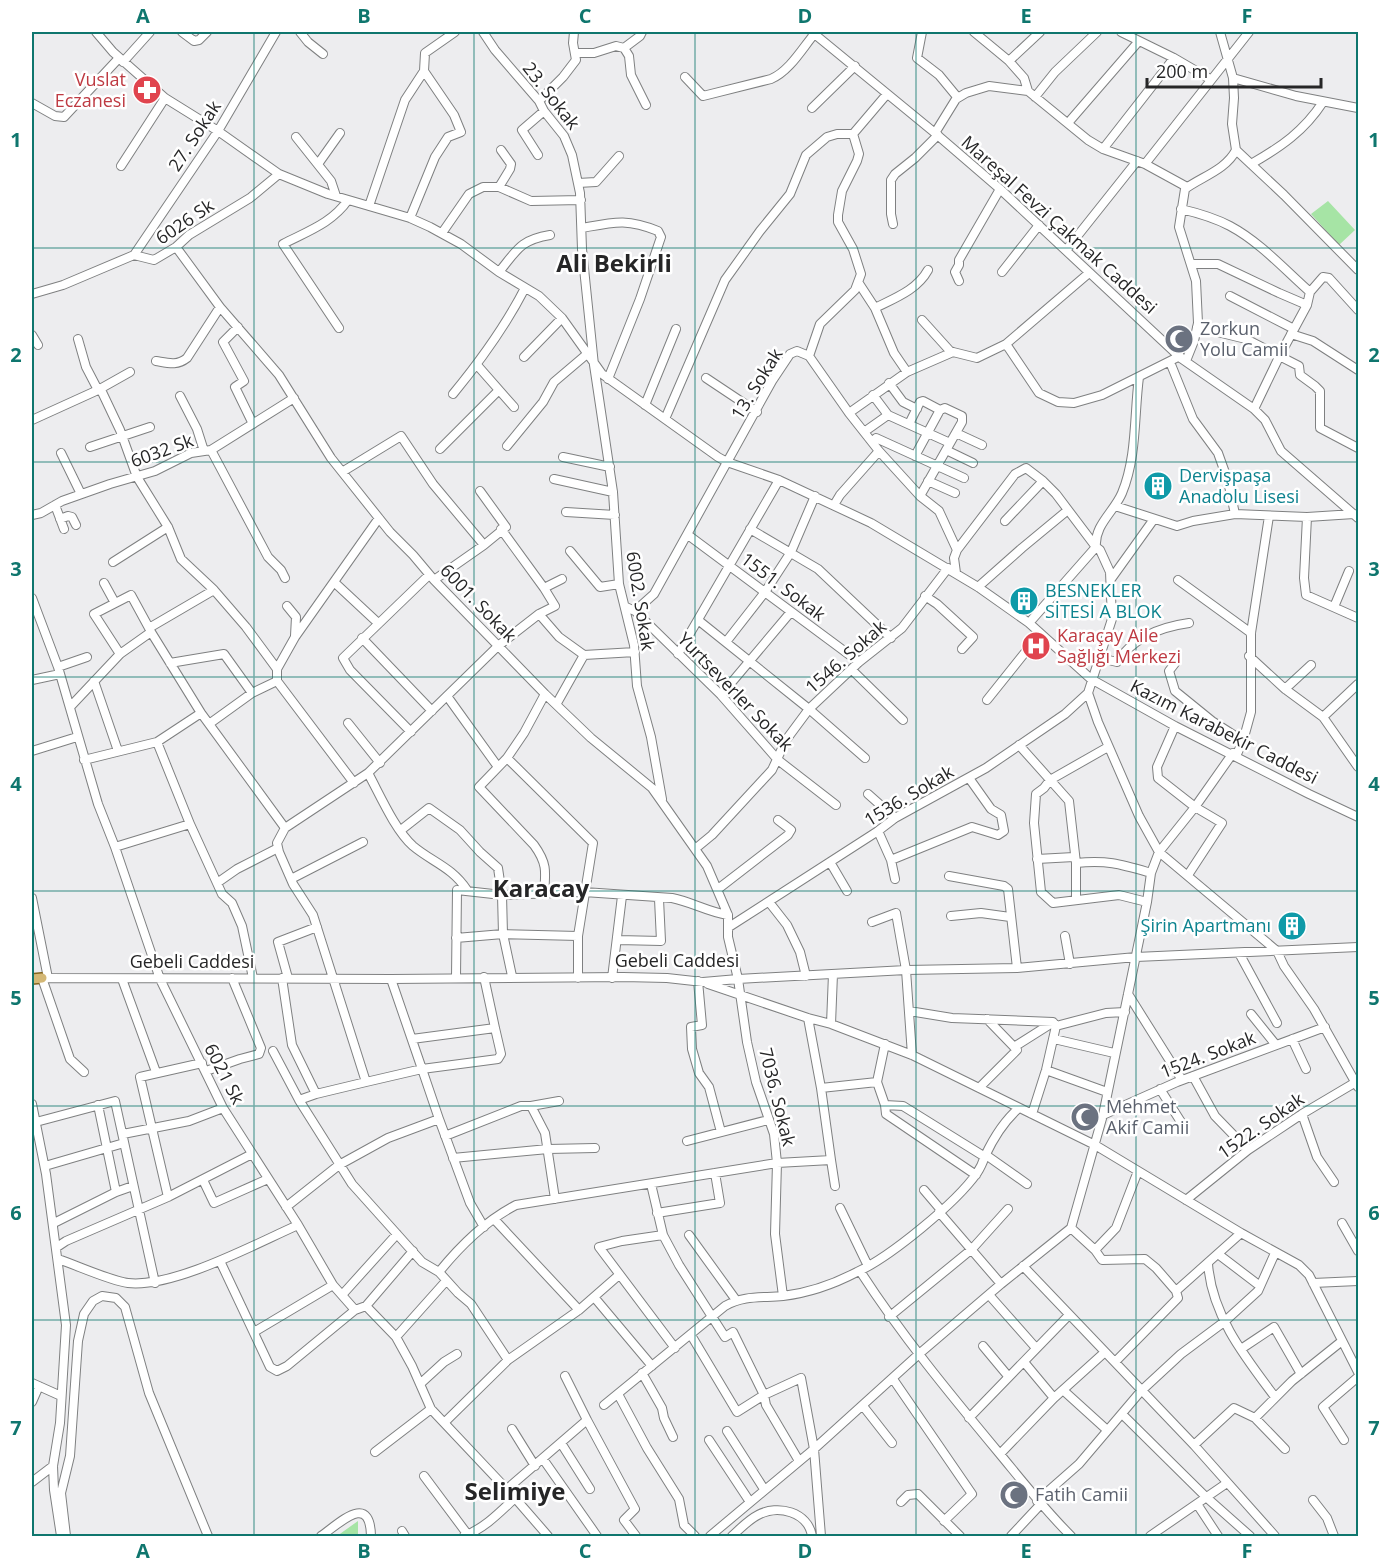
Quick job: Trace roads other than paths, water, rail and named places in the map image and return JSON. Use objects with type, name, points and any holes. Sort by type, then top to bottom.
[{"type":"main road","name":"Gebeli Caddesi","points":[[32,979],[45,978]]},
{"type":"street","name":"Kazım Karabekir Caddesi","points":[[96,32],[121,60],[165,98],[218,131],[279,174],[336,196],[410,218],[442,233],[545,300],[562,318],[594,365],[608,379],[727,462],[779,480],[834,505],[948,567],[1029,623],[1039,635],[1091,679],[1175,726],[1359,817]]},
{"type":"street","points":[[32,103],[55,116],[64,117],[150,32]]},
{"type":"street","points":[[182,32],[194,41],[202,38],[207,32]]},
{"type":"street","name":"27. Sokak","points":[[134,255],[218,131],[276,32]]},
{"type":"street","points":[[300,32],[323,54]]},
{"type":"street","points":[[369,206],[405,100],[424,71],[425,53],[455,32]]},
{"type":"street","name":"23. Sokak","points":[[483,32],[568,141],[581,200],[582,249],[594,365]]},
{"type":"street","points":[[539,101],[576,60],[573,44],[574,32]]},
{"type":"street","points":[[685,77],[703,96],[776,77],[789,66],[814,32]]},
{"type":"street","name":"Mareşal Fevzi Çakmak Caddesi","points":[[814,32],[1000,189],[1183,359],[1254,409],[1264,420],[1281,451],[1356,516]]},
{"type":"street","points":[[922,32],[917,58],[939,75],[958,98]]},
{"type":"street","points":[[974,32],[1009,61],[1024,78],[1028,91],[1088,140],[1103,149],[1141,162],[1186,187],[1194,185],[1218,169],[1236,150]]},
{"type":"street","points":[[1009,61],[1040,32]]},
{"type":"street","points":[[1035,97],[1055,72],[1097,32]]},
{"type":"street","points":[[1121,32],[1210,79]]},
{"type":"street","points":[[1220,32],[1233,78],[1232,124],[1236,150],[1359,270]]},
{"type":"street","points":[[1066,249],[1228,60],[1249,32]]},
{"type":"street","points":[[626,52],[641,34]]},
{"type":"street","points":[[1068,123],[1139,41]]},
{"type":"street","points":[[575,53],[594,53],[616,46],[626,52],[631,75],[646,105]]},
{"type":"street","points":[[1103,149],[1174,58]]},
{"type":"street","points":[[812,108],[855,66]]},
{"type":"street","points":[[410,218],[435,157],[448,137],[461,132],[454,115],[424,71]]},
{"type":"street","points":[[1233,78],[1323,102],[1359,108]]},
{"type":"street","points":[[893,224],[891,180],[936,134],[958,98],[989,86],[1028,91]]},
{"type":"street","points":[[665,419],[725,280],[790,194],[806,155],[827,137],[837,134],[853,134],[887,94]]},
{"type":"street","points":[[121,166],[165,98]]},
{"type":"street","points":[[1251,164],[1277,149],[1307,125],[1323,102]]},
{"type":"street","points":[[538,155],[522,130],[544,111]]},
{"type":"street","points":[[318,164],[340,133]]},
{"type":"street","points":[[853,134],[859,153],[842,191],[838,222],[853,249],[861,274],[858,282],[875,308],[894,353],[907,372]]},
{"type":"street","points":[[296,137],[331,181],[336,196]]},
{"type":"street","points":[[499,187],[511,164],[501,150]]},
{"type":"street","points":[[578,183],[596,182],[619,156]]},
{"type":"street","name":"6026 Sk","points":[[32,294],[63,285],[134,255],[154,260],[176,247],[189,235],[250,198],[279,174]]},
{"type":"street","points":[[442,233],[470,194],[483,186],[499,187],[531,201],[581,200]]},
{"type":"street","points":[[1006,344],[1039,393],[1058,402],[1081,402],[1094,399],[1170,362],[1183,359],[1194,341],[1197,327],[1197,286],[1179,227],[1186,187]]},
{"type":"street","points":[[959,281],[955,272],[959,260],[1000,189]]},
{"type":"street","points":[[339,328],[283,244],[330,221],[348,200]]},
{"type":"street","points":[[1181,209],[1203,214],[1231,226],[1256,244],[1310,292]]},
{"type":"street","points":[[582,228],[620,222],[636,223],[658,231],[661,237],[640,300],[608,379]]},
{"type":"street","points":[[1002,272],[1040,225]]},
{"type":"street","points":[[500,272],[520,246],[530,239],[550,235]]},
{"type":"street","name":"6001. Sokak","points":[[176,247],[220,307],[270,364],[342,472],[379,518],[432,578],[545,694],[591,738],[652,788],[707,866],[718,889],[728,915],[728,937],[738,979]]},
{"type":"street","points":[[1191,264],[1218,264],[1308,305]]},
{"type":"street","points":[[875,308],[915,287],[928,270]]},
{"type":"street","points":[[922,320],[953,352],[977,358],[1006,344],[1089,273]]},
{"type":"street","points":[[1254,409],[1280,355],[1308,305],[1310,292],[1323,277],[1329,278],[1359,310]]},
{"type":"street","name":"13. Sokak","points":[[635,611],[654,594],[757,412],[772,381],[790,354],[797,351],[809,356],[820,324],[855,290],[858,282]]},
{"type":"street","points":[[453,394],[477,365],[510,318],[525,288]]},
{"type":"street","points":[[1230,296],[1313,341],[1359,370]]},
{"type":"street","points":[[156,361],[172,364],[182,362],[187,358],[220,307]]},
{"type":"street","points":[[524,357],[562,318]]},
{"type":"street","points":[[238,327],[223,342],[244,381],[235,387],[253,424]]},
{"type":"street","points":[[1197,327],[1246,339],[1299,366],[1300,375],[1320,391],[1320,428],[1359,448]]},
{"type":"street","points":[[645,405],[676,329]]},
{"type":"street","points":[[32,335],[38,345]]},
{"type":"street","points":[[78,339],[86,367],[122,436],[137,477],[168,527],[181,559],[246,627],[277,669]]},
{"type":"street","points":[[849,413],[907,372],[953,352]]},
{"type":"street","points":[[507,446],[543,402],[554,382],[587,354]]},
{"type":"street","points":[[809,356],[879,451],[920,496],[939,511],[957,550]]},
{"type":"street","points":[[1170,362],[1193,419],[1218,453],[1228,481],[1235,514]]},
{"type":"street","points":[[477,365],[514,407]]},
{"type":"street","name":"6002. Sokak","points":[[594,365],[613,492],[622,599],[626,607],[635,652],[637,686],[655,755],[663,804]]},
{"type":"street","points":[[32,420],[100,391],[130,372]]},
{"type":"street","points":[[1029,623],[1096,547],[1095,536],[1122,493],[1131,458],[1139,377]]},
{"type":"street","points":[[706,378],[757,412]]},
{"type":"street","points":[[889,383],[903,402],[916,409]]},
{"type":"street","points":[[440,449],[499,390]]},
{"type":"street","points":[[873,395],[888,414],[928,432],[973,462]]},
{"type":"street","points":[[180,396],[207,450],[268,557],[281,570],[285,578]]},
{"type":"street","name":"6032 Sk","points":[[32,514],[41,513],[81,494],[155,471],[191,453],[207,450],[294,398]]},
{"type":"street","points":[[909,424],[920,402],[924,401],[940,410]]},
{"type":"street","points":[[915,456],[940,410],[945,408],[962,416],[962,422],[920,496]]},
{"type":"street","points":[[864,432],[888,414]]},
{"type":"street","points":[[90,447],[150,427]]},
{"type":"street","points":[[956,433],[982,446]]},
{"type":"street","points":[[342,472],[400,436],[434,484],[484,545]]},
{"type":"street","points":[[872,442],[876,438],[963,478]]},
{"type":"street","points":[[834,505],[879,451]]},
{"type":"street","points":[[61,453],[81,494]]},
{"type":"street","points":[[563,457],[610,467]]},
{"type":"street","points":[[956,573],[954,558],[957,550],[1015,474],[1026,468],[1068,510],[1096,547],[1101,550],[1112,579],[1112,619],[1088,693],[1108,747],[1138,816],[1160,852],[1277,951],[1284,966],[1305,994],[1325,1027],[1357,1084]]},
{"type":"street","points":[[554,479],[613,492]]},
{"type":"street","points":[[678,654],[779,480]]},
{"type":"street","points":[[928,481],[955,493]]},
{"type":"street","points":[[1005,521],[1041,483]]},
{"type":"street","points":[[411,732],[350,670],[344,658],[378,623],[432,578],[484,545],[506,527],[480,491]]},
{"type":"street","points":[[726,642],[765,592],[790,552],[815,496]]},
{"type":"street","points":[[55,505],[64,529]]},
{"type":"street","points":[[1115,506],[1177,526],[1235,514],[1307,517],[1356,516]]},
{"type":"street","points":[[978,587],[1068,510]]},
{"type":"street","points":[[567,512],[615,515]]},
{"type":"street","points":[[60,519],[68,516],[76,525]]},
{"type":"street","points":[[710,1536],[814,1449],[1001,1284],[1071,1228],[1103,1115],[1147,902],[1150,873],[1160,852],[1243,741],[1251,712],[1251,633],[1269,516]]},
{"type":"street","points":[[1307,517],[1304,578],[1306,595],[1359,618]]},
{"type":"street","points":[[354,783],[277,681],[277,669],[295,637],[379,518]]},
{"type":"street","points":[[1112,579],[1154,519]]},
{"type":"street","points":[[113,562],[168,527]]},
{"type":"street","points":[[750,529],[826,575],[891,638]]},
{"type":"street","points":[[366,1082],[313,915],[291,879],[277,843],[285,828],[354,783],[380,763],[498,646],[539,614],[555,606],[501,530]]},
{"type":"street","name":"1551. Sokak","points":[[688,535],[790,613],[859,662]]},
{"type":"street","points":[[570,551],[600,587],[620,584]]},
{"type":"street","name":"1546. Sokak","points":[[695,849],[712,835],[772,770],[786,740],[809,709],[859,662],[891,638],[908,621],[948,567]]},
{"type":"street","points":[[1334,608],[1349,571]]},
{"type":"street","points":[[544,588],[562,579]]},
{"type":"street","points":[[1178,580],[1251,633]]},
{"type":"street","points":[[334,582],[378,623]]},
{"type":"street","points":[[104,583],[115,603]]},
{"type":"street","points":[[70,707],[120,654],[150,630],[213,590]]},
{"type":"street","points":[[120,654],[94,614],[131,595],[201,713],[285,828]]},
{"type":"street","points":[[925,596],[938,604],[972,637],[962,649]]},
{"type":"street","name":"6021 Sk","points":[[32,598],[59,671],[98,804],[160,979],[223,1108],[298,1225],[333,1286],[355,1310]]},
{"type":"street","points":[[287,606],[296,617],[295,637]]},
{"type":"street","points":[[626,607],[635,611]]},
{"type":"street","name":"Yurtseverler Sokak","points":[[635,611],[721,695],[778,760],[836,805]]},
{"type":"street","points":[[721,695],[790,613]]},
{"type":"street","points":[[539,614],[559,637],[584,655],[635,652]]},
{"type":"street","points":[[698,620],[809,709],[865,758]]},
{"type":"street","points":[[1100,658],[1117,662],[1125,650],[1140,638],[1189,623]]},
{"type":"street","points":[[987,700],[1039,635]]},
{"type":"street","points":[[362,638],[432,711]]},
{"type":"street","points":[[170,663],[224,654],[252,693]]},
{"type":"street","points":[[557,703],[584,655]]},
{"type":"street","points":[[1250,656],[1285,689],[1323,717],[1359,766]]},
{"type":"street","points":[[32,680],[59,671],[87,657]]},
{"type":"street","points":[[1176,662],[1169,671],[1175,691],[1212,721],[1243,741]]},
{"type":"street","points":[[1285,689],[1311,665]]},
{"type":"street","points":[[852,670],[903,720]]},
{"type":"street","points":[[94,681],[118,751]]},
{"type":"street","points":[[209,724],[252,693],[277,681]]},
{"type":"street","points":[[1323,717],[1359,684]]},
{"type":"street","name":"1536. Sokak","points":[[729,927],[895,818],[969,778],[1065,714],[1088,693]]},
{"type":"street","points":[[544,893],[546,872],[541,855],[479,787],[507,758],[524,733],[545,694]]},
{"type":"street","points":[[447,696],[498,766]]},
{"type":"street","points":[[84,760],[158,742],[201,713]]},
{"type":"street","points":[[348,723],[380,763]]},
{"type":"street","points":[[1175,726],[1156,774],[1160,780],[1195,807],[1222,823],[1188,875]]},
{"type":"street","points":[[32,751],[77,737]]},
{"type":"street","points":[[158,742],[190,824],[222,894],[231,903],[242,926],[253,978]]},
{"type":"street","points":[[1019,745],[1069,801],[1075,860],[1076,900]]},
{"type":"street","points":[[1108,747],[1050,780],[1044,789],[1036,794],[1037,859],[1041,892],[1053,903],[1119,895],[1147,902]]},
{"type":"street","points":[[507,758],[593,843],[578,936],[578,978]]},
{"type":"street","points":[[368,773],[412,845],[441,863],[459,878],[467,890]]},
{"type":"street","points":[[891,860],[972,826],[998,835],[1004,831],[1001,814],[991,809],[969,778]]},
{"type":"street","points":[[868,794],[895,818]]},
{"type":"street","points":[[401,830],[429,808],[460,830],[498,868],[502,895],[503,934],[512,976]]},
{"type":"street","points":[[718,889],[788,835],[791,831],[778,820]]},
{"type":"street","points":[[115,847],[190,824]]},
{"type":"street","points":[[878,831],[891,860],[895,879]]},
{"type":"street","points":[[291,879],[363,842]]},
{"type":"street","points":[[217,883],[237,869],[278,848]]},
{"type":"street","points":[[1037,859],[1114,862],[1150,873]]},
{"type":"street","points":[[830,862],[846,891]]},
{"type":"street","points":[[950,876],[1004,885],[1008,889],[1017,968]]},
{"type":"street","points":[[456,977],[457,890],[502,895],[584,892],[684,901],[714,913],[728,915]]},
{"type":"street","points":[[612,978],[622,896]]},
{"type":"street","points":[[32,898],[45,978],[70,1059],[84,1072]]},
{"type":"street","points":[[618,940],[661,941],[659,899]]},
{"type":"street","points":[[769,902],[786,925],[800,952],[806,976]]},
{"type":"street","points":[[951,916],[981,913],[1010,917]]},
{"type":"street","points":[[872,922],[896,914],[906,970],[912,1054]]},
{"type":"street","points":[[316,1094],[291,1045],[285,978],[278,942],[317,927]]},
{"type":"street","points":[[456,938],[503,934],[578,936]]},
{"type":"street","points":[[1065,936],[1070,964]]},
{"type":"street","name":"Gebeli Caddesi","points":[[45,978],[391,979],[512,976],[667,978],[700,981],[906,970],[1017,968],[1136,957],[1359,947]]},
{"type":"street","points":[[1239,953],[1277,1023]]},
{"type":"street","points":[[831,1024],[833,975]]},
{"type":"street","points":[[299,1100],[422,1069],[498,1059],[501,1054],[484,977]]},
{"type":"street","points":[[122,978],[156,1072]]},
{"type":"street","points":[[168,1197],[140,1077],[156,1072],[204,1067],[259,1054],[261,1048],[232,978]]},
{"type":"street","points":[[391,979],[453,1158],[470,1203],[484,1227]]},
{"type":"street","name":"7036. Sokak","points":[[738,979],[749,1052],[756,1082],[774,1134],[777,1163],[776,1234],[783,1296]]},
{"type":"street","points":[[721,1132],[709,1087],[699,1073],[692,1049],[691,1027],[702,1025],[700,981],[831,1024],[912,1054],[1095,1145],[1305,1269],[1359,1372]]},
{"type":"street","points":[[1128,994],[1182,1080]]},
{"type":"street","points":[[909,1011],[952,1018],[1054,1024],[1106,1013],[1125,1012]]},
{"type":"street","points":[[1251,1014],[1276,1045]]},
{"type":"street","points":[[808,1018],[835,1186]]},
{"type":"street","points":[[987,1019],[1015,1049]]},
{"type":"street","points":[[1032,1114],[1054,1039],[1054,1024]]},
{"type":"street","points":[[979,1088],[1015,1049],[1054,1024]]},
{"type":"street","name":"1524. Sokak","points":[[1103,1115],[1182,1080],[1325,1027]]},
{"type":"street","points":[[412,1039],[495,1028]]},
{"type":"street","points":[[1054,1039],[1114,1053]]},
{"type":"street","points":[[1292,1039],[1306,1070]]},
{"type":"street","points":[[885,1044],[877,1082],[886,1114],[976,1174]]},
{"type":"street","points":[[273,1051],[299,1100],[352,1184],[422,1262],[439,1272],[471,1304],[508,1360]]},
{"type":"street","points":[[1046,1070],[1107,1092]]},
{"type":"street","points":[[1193,1076],[1215,1116],[1248,1150]]},
{"type":"street","points":[[821,1088],[877,1082]]},
{"type":"street","name":"1522. Sokak","points":[[1186,1200],[1248,1150],[1302,1114],[1357,1084]]},
{"type":"street","points":[[1160,1089],[1181,1122]]},
{"type":"street","points":[[36,1122],[115,1101],[155,1283]]},
{"type":"street","points":[[445,1136],[520,1106],[559,1101]]},
{"type":"street","points":[[32,1104],[54,1223],[66,1325],[58,1441],[53,1466],[61,1536]]},
{"type":"street","points":[[98,1105],[116,1192]]},
{"type":"street","points":[[885,1105],[903,1106],[1027,1184]]},
{"type":"street","points":[[531,1106],[545,1132],[555,1199]]},
{"type":"street","points":[[604,1406],[725,1306],[736,1300],[749,1297],[783,1296],[808,1291],[837,1282],[881,1258],[965,1188],[976,1174],[1007,1118],[1019,1107]]},
{"type":"street","points":[[45,1166],[106,1147],[123,1138],[152,1128],[189,1121],[223,1108]]},
{"type":"street","points":[[1302,1114],[1317,1157],[1334,1182]]},
{"type":"street","points":[[286,1207],[339,1165],[388,1137],[439,1119]]},
{"type":"street","points":[[687,1140],[768,1120]]},
{"type":"street","points":[[453,1158],[548,1149],[594,1148]]},
{"type":"street","points":[[57,1247],[168,1197],[252,1154]]},
{"type":"street","points":[[439,1272],[459,1247],[500,1213],[516,1205],[777,1163],[831,1160]]},
{"type":"street","points":[[1095,1250],[1116,1228],[1138,1171]]},
{"type":"street","points":[[657,1213],[720,1203],[715,1173]]},
{"type":"street","points":[[203,1180],[214,1203],[268,1179]]},
{"type":"street","points":[[651,1184],[663,1235],[679,1265],[725,1337],[733,1332],[764,1395],[766,1405],[799,1461]]},
{"type":"street","points":[[54,1223],[133,1185]]},
{"type":"street","points":[[924,1190],[1001,1284]]},
{"type":"street","points":[[840,1208],[868,1266]]},
{"type":"street","points":[[889,1317],[972,1249],[1008,1209]]},
{"type":"street","points":[[494,1219],[579,1310]]},
{"type":"street","points":[[1342,1223],[1359,1251]]},
{"type":"street","points":[[58,1259],[127,1283],[155,1283],[220,1261],[298,1225]]},
{"type":"street","points":[[1071,1228],[1095,1250],[1102,1260],[1145,1259],[1176,1291],[1178,1298],[1115,1362]]},
{"type":"street","points":[[1176,1291],[1241,1233]]},
{"type":"street","points":[[342,1295],[397,1234]]},
{"type":"street","points":[[663,1235],[621,1241],[599,1247],[675,1348]]},
{"type":"street","points":[[689,1235],[736,1300]]},
{"type":"street","points":[[220,1261],[270,1367],[277,1371],[287,1366],[355,1310],[366,1306],[413,1251]]},
{"type":"street","points":[[1011,1536],[1038,1503],[1079,1464],[1141,1391],[1181,1354],[1224,1322],[1258,1291],[1275,1253]]},
{"type":"street","points":[[1218,1254],[1260,1286]]},
{"type":"street","points":[[1208,1264],[1213,1296],[1224,1322],[1275,1397]]},
{"type":"street","points":[[1023,1266],[1194,1445],[1275,1536]]},
{"type":"street","points":[[860,1271],[889,1317],[969,1418],[1038,1503],[1071,1536]]},
{"type":"street","points":[[445,1422],[508,1360],[579,1310],[619,1275]]},
{"type":"street","points":[[396,1337],[446,1281]]},
{"type":"street","points":[[1313,1283],[1359,1281]]},
{"type":"street","points":[[254,1332],[333,1286]]},
{"type":"street","points":[[66,1536],[60,1492],[70,1456],[78,1341],[87,1307],[97,1298],[109,1296],[116,1298],[125,1307],[149,1393],[208,1536]]},
{"type":"street","points":[[990,1296],[1036,1348]]},
{"type":"street","points":[[594,1297],[652,1366]]},
{"type":"street","points":[[366,1306],[396,1337],[431,1409],[548,1536]]},
{"type":"street","points":[[969,1418],[1069,1315]]},
{"type":"street","points":[[1241,1349],[1274,1327],[1301,1374]]},
{"type":"street","points":[[691,1335],[737,1412],[764,1395],[801,1378],[814,1449],[821,1536]]},
{"type":"street","points":[[1255,1418],[1275,1397],[1342,1341]]},
{"type":"street","points":[[983,1346],[1008,1376]]},
{"type":"street","points":[[1000,1454],[1054,1398],[1105,1352]]},
{"type":"street","points":[[420,1384],[444,1362],[457,1354]]},
{"type":"street","points":[[1024,1362],[1054,1398]]},
{"type":"street","points":[[642,1373],[662,1408],[673,1437]]},
{"type":"street","points":[[565,1376],[635,1509],[624,1520],[636,1536]]},
{"type":"street","points":[[1344,1440],[1323,1407],[1359,1377]]},
{"type":"street","points":[[893,1379],[972,1494],[944,1521]]},
{"type":"street","points":[[32,1402],[35,1384],[62,1396]]},
{"type":"street","points":[[1064,1391],[1107,1430]]},
{"type":"street","points":[[618,1394],[647,1448],[679,1499],[684,1524],[695,1536]]},
{"type":"street","points":[[863,1406],[892,1443]]},
{"type":"street","points":[[1194,1445],[1234,1408],[1255,1418],[1285,1449]]},
{"type":"street","points":[[375,1452],[431,1409]]},
{"type":"street","points":[[1122,1414],[1206,1497],[1250,1536]]},
{"type":"street","points":[[507,1489],[587,1420]]},
{"type":"street","points":[[512,1429],[535,1466]]},
{"type":"street","points":[[727,1431],[765,1489]]},
{"type":"street","points":[[709,1440],[750,1502]]},
{"type":"street","points":[[561,1443],[590,1489]]},
{"type":"street","points":[[543,1459],[597,1536]]},
{"type":"street","points":[[32,1482],[53,1466]]},
{"type":"street","points":[[424,1476],[466,1536],[479,1534],[515,1498]]},
{"type":"street","points":[[1150,1536],[1227,1483]]},
{"type":"street","points":[[901,1502],[908,1495],[918,1494],[960,1536]]},
{"type":"street","points":[[1313,1500],[1327,1518],[1334,1536]]},
{"type":"street","points":[[1197,1504],[1218,1536]]},
{"type":"street","points":[[732,1536],[758,1515],[776,1510],[803,1518],[812,1536]]},
{"type":"street","points":[[321,1536],[358,1513],[368,1518],[371,1536]]},
{"type":"place","name":"Vuslat Eczanesi","points":[[147,90]]},
{"type":"place","name":"Zorkun Yolu Camii","points":[[1179,339]]},
{"type":"place","name":"Dervişpaşa Anadolu Lisesi","points":[[1158,486]]},
{"type":"place","name":"BESNEKLER SİTESİ A BLOK","points":[[1024,601]]},
{"type":"place","name":"Karaçay Aile Sağlığı Merkezi","points":[[1036,646]]},
{"type":"place","name":"Şirin Apartmanı","points":[[1292,926]]},
{"type":"place","name":"Mehmet Akif Camii","points":[[1085,1117]]},
{"type":"place","name":"Fatih Camii","points":[[1014,1495]]},
{"type":"district","name":"Ali Bekirli","points":[[614,264]]},
{"type":"district","name":"Karacay","points":[[541,889]]},
{"type":"district","name":"Selimiye","points":[[515,1492]]}]
